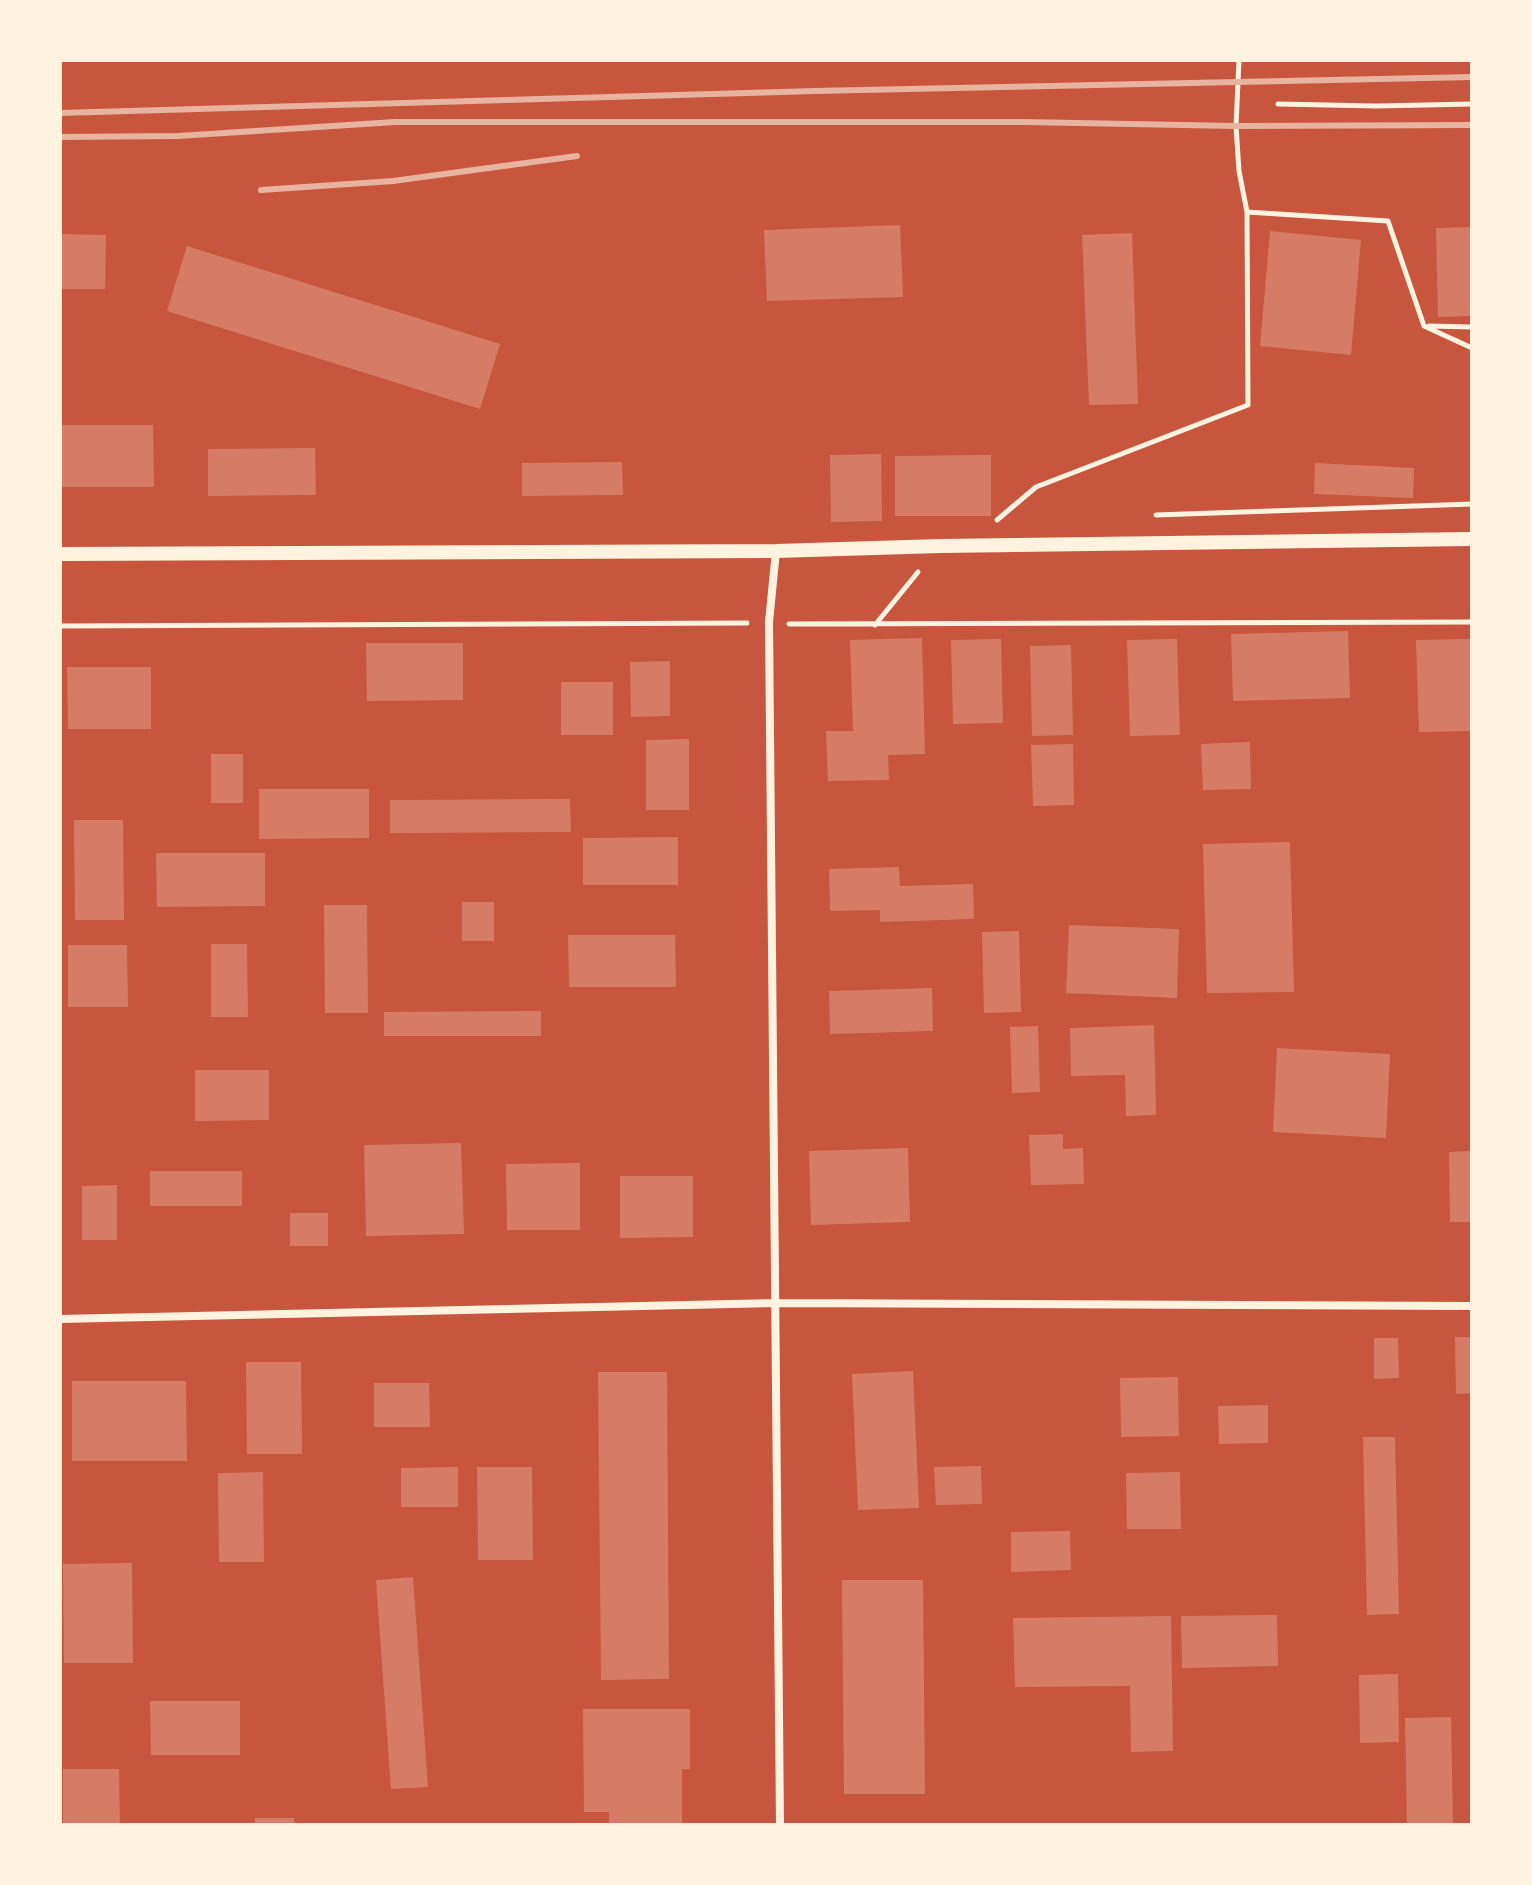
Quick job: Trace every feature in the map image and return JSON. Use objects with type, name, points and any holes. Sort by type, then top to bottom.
[{"type":"street","points":[[60,554],[776,551],[1472,539]]},
{"type":"street","points":[[776,551],[769,622],[780,1825]]},
{"type":"street","points":[[60,1319],[776,1303],[1472,1306]]},
{"type":"path","points":[[1006,523],[991,525],[1036,487],[1248,405],[1247,212],[1239,171],[1236,126],[1239,60]]},
{"type":"path","points":[[1278,104],[1472,104]]},
{"type":"path","points":[[1247,212],[1388,221],[1424,326],[1472,348]]},
{"type":"path","points":[[1424,326],[1472,327]]},
{"type":"path","points":[[1146,515],[1472,504]]},
{"type":"path","points":[[875,625],[940,546]]},
{"type":"building","points":[[900,225],[903,297],[767,301],[764,230]]},
{"type":"building","points":[[1472,227],[1472,316],[1438,317],[1436,228]]},
{"type":"building","points":[[1270,231],[1361,240],[1351,355],[1260,346]]},
{"type":"building","points":[[1132,233],[1138,404],[1089,405],[1082,235]]},
{"type":"building","points":[[60,234],[106,235],[105,289],[60,289]]},
{"type":"building","points":[[187,246],[500,344],[480,409],[167,311]]},
{"type":"building","points":[[60,425],[153,425],[154,487],[60,487]]},
{"type":"building","points":[[315,448],[316,495],[208,496],[208,449]]},
{"type":"building","points":[[881,454],[882,521],[831,522],[830,455]]},
{"type":"building","points":[[991,455],[991,516],[895,516],[895,456]]},
{"type":"building","points":[[622,462],[623,495],[522,496],[522,463]]},
{"type":"building","points":[[1315,463],[1414,468],[1413,498],[1314,494]]},
{"type":"building","points":[[1348,631],[1350,698],[1233,701],[1231,634]]},
{"type":"building","points":[[922,638],[925,754],[888,755],[889,780],[828,781],[826,731],[853,731],[850,640]]},
{"type":"building","points":[[1001,639],[1003,723],[953,724],[951,640]]},
{"type":"building","points":[[1177,639],[1180,735],[1130,736],[1127,640]]},
{"type":"building","points":[[1472,639],[1472,731],[1419,732],[1416,640]]},
{"type":"building","points":[[366,643],[463,643],[463,700],[367,701]]},
{"type":"building","points":[[1071,645],[1073,735],[1032,736],[1030,646]]},
{"type":"building","points":[[670,661],[670,716],[631,717],[630,662]]},
{"type":"building","points":[[67,667],[151,667],[151,729],[68,729]]},
{"type":"building","points":[[561,682],[613,682],[613,735],[561,735]]},
{"type":"building","points":[[689,739],[689,810],[646,810],[646,740]]},
{"type":"building","points":[[1250,742],[1251,789],[1203,790],[1201,744]]},
{"type":"building","points":[[1073,744],[1074,805],[1033,806],[1031,745]]},
{"type":"building","points":[[211,754],[243,754],[243,803],[211,803]]},
{"type":"building","points":[[259,789],[369,789],[369,838],[259,839]]},
{"type":"building","points":[[570,799],[571,832],[390,833],[390,800]]},
{"type":"building","points":[[74,820],[123,820],[124,920],[75,920]]},
{"type":"building","points":[[678,837],[678,885],[583,885],[583,838]]},
{"type":"building","points":[[1290,842],[1294,992],[1207,993],[1203,844]]},
{"type":"building","points":[[156,853],[265,853],[265,906],[157,907]]},
{"type":"building","points":[[899,867],[900,886],[973,884],[974,919],[880,922],[880,910],[830,911],[829,869]]},
{"type":"building","points":[[462,902],[494,902],[494,941],[462,941]]},
{"type":"building","points":[[324,905],[367,905],[368,1013],[325,1013]]},
{"type":"building","points":[[1069,925],[1179,929],[1177,998],[1066,993]]},
{"type":"building","points":[[1019,931],[1021,1012],[984,1013],[982,932]]},
{"type":"building","points":[[568,935],[675,935],[676,987],[569,987]]},
{"type":"building","points":[[211,944],[247,944],[248,1017],[211,1017]]},
{"type":"building","points":[[68,945],[127,945],[128,1007],[68,1007]]},
{"type":"building","points":[[932,988],[933,1031],[830,1034],[829,991]]},
{"type":"building","points":[[541,1011],[541,1036],[384,1036],[384,1012]]},
{"type":"building","points":[[1154,1025],[1156,1115],[1126,1116],[1125,1075],[1071,1076],[1070,1028]]},
{"type":"building","points":[[1038,1026],[1040,1092],[1012,1093],[1010,1027]]},
{"type":"building","points":[[1277,1048],[1390,1054],[1386,1138],[1273,1132]]},
{"type":"building","points":[[195,1070],[269,1070],[269,1120],[195,1121]]},
{"type":"building","points":[[1063,1134],[1063,1149],[1083,1148],[1084,1184],[1031,1185],[1029,1135]]},
{"type":"building","points":[[461,1143],[464,1234],[366,1236],[364,1145]]},
{"type":"building","points":[[908,1148],[910,1222],[811,1225],[809,1151]]},
{"type":"building","points":[[1472,1151],[1472,1222],[1450,1222],[1449,1152]]},
{"type":"building","points":[[580,1163],[580,1230],[507,1230],[506,1164]]},
{"type":"building","points":[[150,1171],[242,1171],[242,1206],[150,1206]]},
{"type":"building","points":[[620,1176],[693,1176],[693,1237],[620,1238]]},
{"type":"building","points":[[117,1185],[117,1240],[82,1240],[82,1186]]},
{"type":"building","points":[[290,1213],[328,1213],[328,1246],[290,1246]]},
{"type":"building","points":[[1455,1337],[1472,1337],[1472,1393],[1456,1394]]},
{"type":"building","points":[[1374,1338],[1398,1338],[1399,1378],[1374,1379]]},
{"type":"building","points":[[246,1362],[301,1362],[302,1454],[247,1454]]},
{"type":"building","points":[[913,1371],[919,1508],[858,1510],[852,1374]]},
{"type":"building","points":[[598,1372],[667,1372],[669,1679],[601,1680]]},
{"type":"building","points":[[1178,1377],[1179,1436],[1121,1437],[1120,1378]]},
{"type":"building","points":[[72,1381],[186,1381],[187,1461],[72,1461]]},
{"type":"building","points":[[374,1383],[429,1383],[430,1427],[374,1427]]},
{"type":"building","points":[[1268,1405],[1268,1443],[1219,1444],[1218,1406]]},
{"type":"building","points":[[1363,1437],[1395,1437],[1399,1614],[1367,1615]]},
{"type":"building","points":[[981,1466],[982,1504],[936,1505],[934,1467]]},
{"type":"building","points":[[458,1467],[458,1507],[401,1507],[401,1468]]},
{"type":"building","points":[[477,1467],[532,1467],[533,1560],[478,1560]]},
{"type":"building","points":[[263,1472],[264,1562],[219,1562],[218,1473]]},
{"type":"building","points":[[1180,1472],[1181,1529],[1127,1529],[1126,1473]]},
{"type":"building","points":[[1070,1531],[1071,1570],[1011,1572],[1011,1532]]},
{"type":"building","points":[[132,1563],[133,1663],[64,1663],[63,1564]]},
{"type":"building","points":[[413,1577],[428,1787],[391,1789],[376,1580]]},
{"type":"building","points":[[842,1580],[923,1580],[925,1794],[844,1794]]},
{"type":"building","points":[[1277,1615],[1278,1666],[1182,1668],[1181,1616]]},
{"type":"building","points":[[1171,1616],[1173,1751],[1131,1752],[1130,1686],[1015,1687],[1013,1618]]},
{"type":"building","points":[[1398,1674],[1399,1742],[1360,1743],[1359,1675]]},
{"type":"building","points":[[150,1701],[240,1701],[240,1755],[151,1755]]},
{"type":"building","points":[[583,1709],[690,1709],[690,1769],[682,1769],[682,1825],[609,1825],[609,1812],[584,1812]]},
{"type":"building","points":[[1451,1717],[1453,1825],[1407,1825],[1405,1718]]},
{"type":"building","points":[[63,1769],[119,1769],[120,1825],[63,1825]]},
{"type":"building","points":[[255,1818],[294,1818],[294,1825],[255,1825]]},
{"type":"railway","points":[[60,113],[815,91],[1472,77]]},
{"type":"railway","points":[[60,137],[178,136],[395,122],[1472,125]]},
{"type":"railway","points":[[261,190],[393,181],[577,156]]}]
